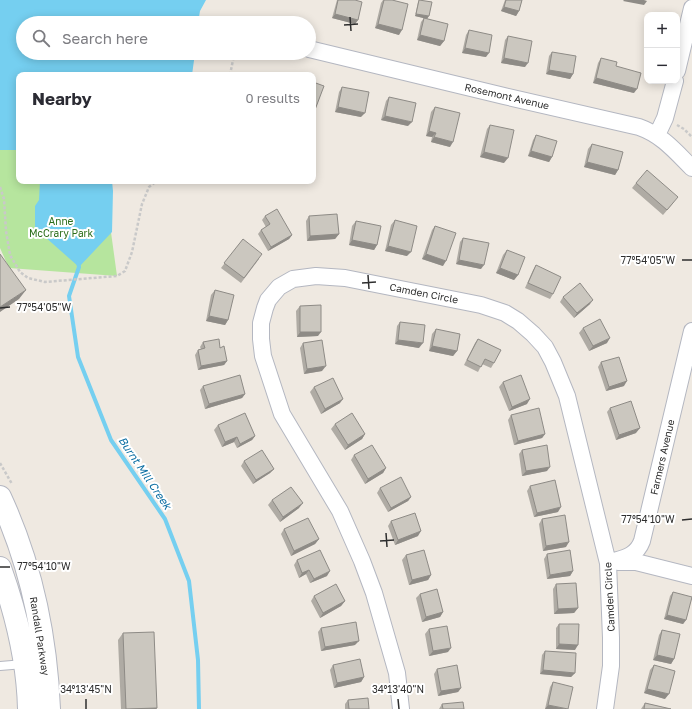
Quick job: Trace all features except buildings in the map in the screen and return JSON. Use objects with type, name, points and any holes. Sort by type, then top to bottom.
[{"type":"main road","name":"Randall Parkway","points":[[0,497],[20,546],[35,599],[48,679],[49,709]]},
{"type":"main road","name":"Randall Parkway","points":[[0,568],[12,605],[20,637],[29,709]]},
{"type":"street","points":[[680,58],[692,8]]},
{"type":"street","name":"Rosemont Avenue","points":[[316,51],[639,127],[657,135],[665,141],[692,168]]},
{"type":"street","points":[[657,135],[665,118],[674,84]]},
{"type":"street","name":"Camden Circle","points":[[401,709],[397,673],[382,617],[362,561],[340,511],[282,414],[263,356],[261,323],[268,300],[285,282],[301,277],[316,276],[345,278],[462,300],[481,305],[505,313],[518,321],[545,347],[554,362],[567,396],[608,563],[612,638],[611,666],[605,709]]},
{"type":"street","name":"Farmers Avenue","points":[[608,563],[630,556],[639,549],[642,541],[692,331]]},
{"type":"street","points":[[608,563],[636,562],[692,576]]},
{"type":"lane","points":[[0,666],[24,664]]},
{"type":"path","points":[[231,72],[233,60]]},
{"type":"path","points":[[0,186],[4,198],[6,230],[10,255],[20,272],[28,278],[45,282],[117,276],[125,271],[132,252],[142,204],[149,187],[153,184]]},
{"type":"green space","name":"Anne McCrary Park","points":[[0,0],[16,16],[16,60],[22,60],[20,72],[16,72],[16,184],[104,184],[117,276],[9,268],[0,248]]},
{"type":"water","points":[[0,0],[206,0],[199,16],[16,16],[16,60],[194,60],[192,72],[16,72],[16,150],[0,150]]},
{"type":"water","points":[[40,184],[112,184],[112,232],[79,267],[35,228],[35,206],[39,200]]},
{"type":"waterway","name":"Burnt Mill Creek","points":[[78,262],[79,267],[69,296],[78,357],[111,440],[165,519],[189,581],[198,660],[199,709]]}]
